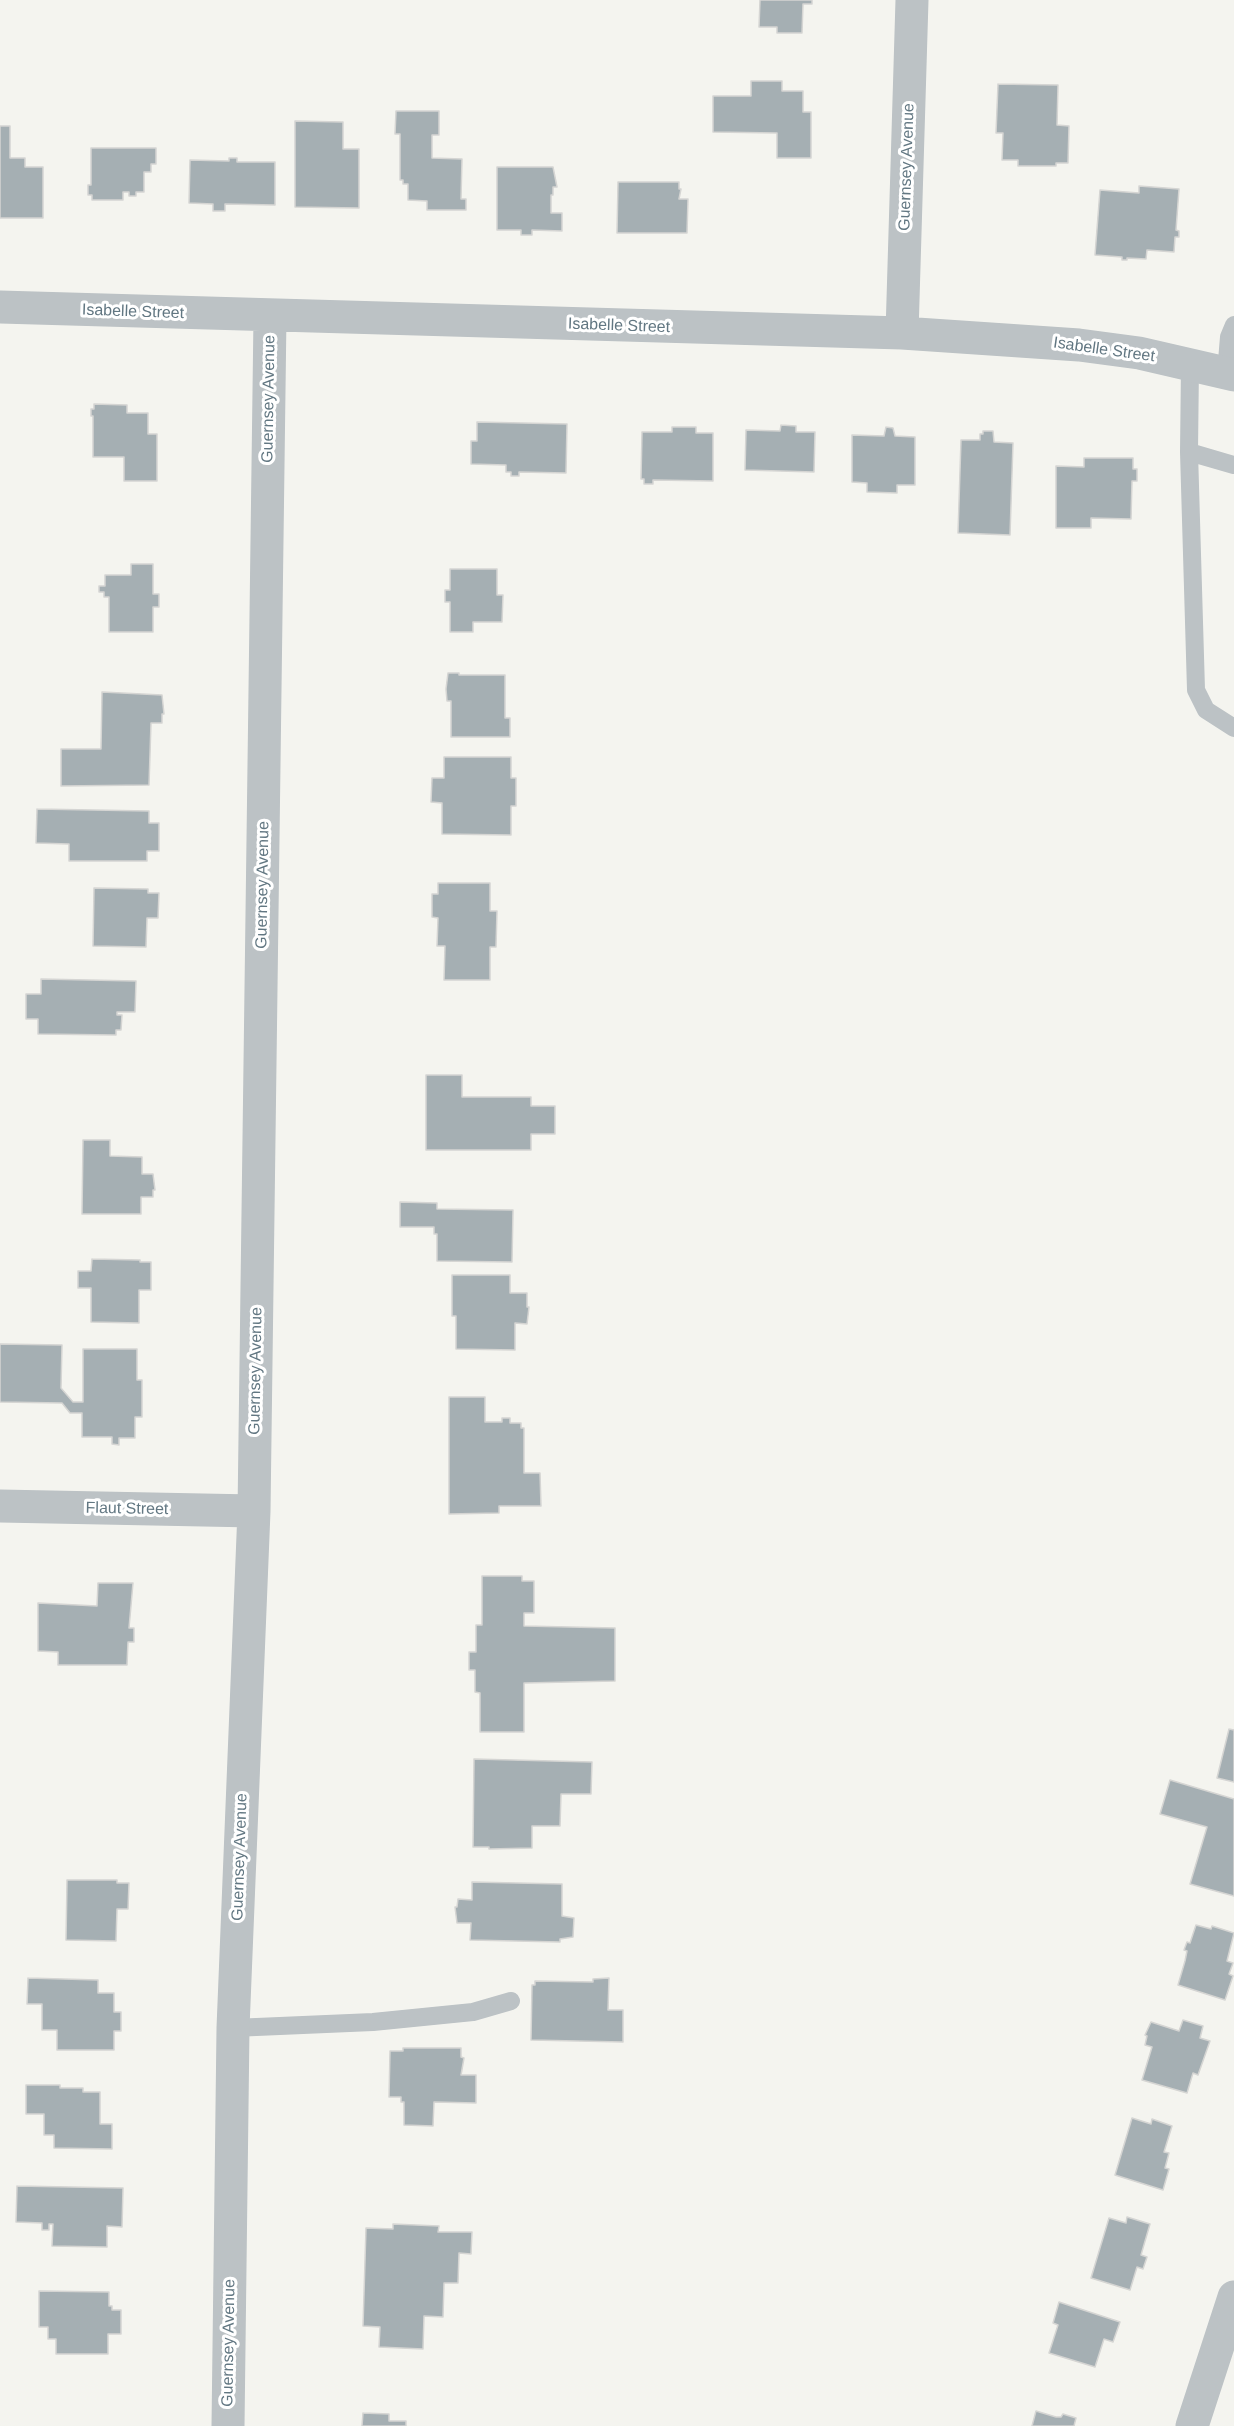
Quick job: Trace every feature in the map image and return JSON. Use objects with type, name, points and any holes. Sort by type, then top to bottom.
[{"type":"street","name":"Guernsey Avenue","points":[[902,333],[912,0]]},
{"type":"street","name":"Isabelle Street","points":[[0,307],[902,333],[1079,345],[1139,353],[1230,374]]},
{"type":"street","name":"Guernsey Avenue","points":[[228,2426],[233,2028],[254,1511],[270,316]]},
{"type":"street","name":"Flaut Street","points":[[0,1506],[254,1511]]},
{"type":"street","points":[[1192,2426],[1234,2297]]},
{"type":"lane","points":[[1230,374],[1229,337],[1234,325]]},
{"type":"lane","points":[[1190,365],[1189,452],[1196,690],[1206,710],[1234,728]]},
{"type":"lane","points":[[1189,452],[1234,465]]},
{"type":"lane","points":[[233,2028],[373,2022],[473,2012],[511,2001]]},
{"type":"building","points":[[760,0],[812,0],[812,4],[803,4],[802,33],[777,33],[777,27],[759,27]]},
{"type":"building","points":[[751,81],[782,81],[782,91],[803,91],[803,112],[811,112],[811,158],[777,158],[777,133],[713,132],[713,96],[751,96]]},
{"type":"building","points":[[998,84],[1058,85],[1057,125],[1069,126],[1068,163],[1056,163],[1056,166],[1018,166],[1018,160],[1002,160],[1003,133],[996,133]]},
{"type":"building","points":[[396,111],[439,111],[439,135],[432,135],[432,158],[462,159],[461,199],[466,199],[466,210],[427,210],[427,201],[408,200],[408,184],[403,184],[403,180],[400,180],[400,134],[395,134]]},
{"type":"building","points":[[295,121],[343,122],[343,149],[359,149],[359,208],[295,207]]},
{"type":"building","points":[[0,126],[10,126],[10,158],[25,158],[25,167],[43,167],[43,218],[0,218]]},
{"type":"building","points":[[91,148],[156,148],[156,164],[151,164],[151,172],[144,172],[144,192],[136,192],[136,196],[129,196],[129,192],[123,192],[123,200],[92,200],[92,195],[88,195],[88,185],[91,185]]},
{"type":"building","points":[[229,158],[237,158],[237,162],[275,162],[275,205],[225,204],[225,211],[213,211],[213,204],[189,203],[190,160],[229,161]]},
{"type":"building","points":[[497,167],[553,167],[557,187],[553,187],[553,195],[551,195],[551,213],[562,213],[562,231],[532,230],[532,235],[521,235],[521,230],[497,230]]},
{"type":"building","points":[[618,182],[679,182],[679,189],[681,189],[679,199],[688,199],[687,233],[617,233]]},
{"type":"building","points":[[1139,186],[1179,189],[1176,230],[1179,231],[1179,237],[1175,237],[1174,252],[1147,250],[1146,259],[1127,258],[1127,260],[1122,260],[1122,257],[1095,255],[1100,190],[1139,193]]},
{"type":"building","points":[[94,404],[127,405],[127,413],[148,413],[148,434],[157,434],[157,481],[124,481],[124,457],[93,457],[91,409],[94,409]]},
{"type":"building","points":[[477,422],[567,424],[566,473],[519,472],[519,476],[511,476],[511,472],[506,472],[506,465],[471,464],[471,441],[477,441]]},
{"type":"building","points":[[781,425],[796,426],[796,432],[815,432],[814,472],[745,470],[746,430],[780,431]]},
{"type":"building","points":[[672,427],[696,427],[696,433],[713,433],[713,481],[653,480],[653,484],[644,484],[644,479],[641,479],[642,432],[672,432]]},
{"type":"building","points":[[886,427],[893,428],[895,436],[915,437],[915,485],[897,485],[897,493],[867,492],[867,483],[852,482],[852,435],[884,436]]},
{"type":"building","points":[[983,431],[993,431],[994,442],[1013,443],[1010,535],[958,533],[961,440],[980,440],[980,434],[983,434]]},
{"type":"building","points":[[1084,458],[1133,458],[1133,469],[1137,469],[1137,481],[1132,481],[1131,519],[1091,518],[1091,528],[1056,528],[1056,466],[1084,467]]},
{"type":"building","points":[[131,564],[153,564],[153,594],[159,594],[159,607],[153,607],[153,632],[109,632],[109,597],[104,597],[104,592],[99,592],[99,586],[105,586],[105,575],[131,575]]},
{"type":"building","points":[[450,569],[497,569],[497,595],[503,595],[502,622],[473,622],[473,632],[450,632],[450,602],[445,602],[445,590],[450,590]]},
{"type":"building","points":[[448,673],[505,675],[505,718],[510,718],[510,737],[451,737],[451,701],[447,701],[446,689]]},
{"type":"building","points":[[102,692],[162,695],[164,714],[162,714],[162,723],[151,723],[149,785],[61,786],[61,749],[101,749]]},
{"type":"building","points":[[444,757],[511,757],[511,778],[516,778],[516,806],[511,806],[511,835],[442,834],[442,803],[431,802],[432,778],[444,778]]},
{"type":"building","points":[[37,809],[149,811],[149,823],[159,823],[159,851],[147,851],[147,861],[69,861],[69,844],[36,843]]},
{"type":"building","points":[[438,883],[490,883],[490,911],[497,911],[496,947],[490,947],[490,980],[444,980],[445,946],[437,946],[438,918],[432,917],[432,894],[438,894]]},
{"type":"building","points":[[94,888],[148,889],[148,893],[159,893],[158,918],[147,918],[146,947],[93,946]]},
{"type":"building","points":[[41,979],[136,981],[135,1012],[117,1012],[117,1015],[122,1015],[121,1030],[116,1030],[116,1035],[38,1034],[38,1019],[26,1019],[26,994],[41,994]]},
{"type":"building","points":[[426,1075],[462,1075],[462,1097],[531,1097],[531,1106],[555,1106],[555,1134],[531,1134],[531,1150],[426,1150]]},
{"type":"building","points":[[83,1140],[110,1140],[110,1156],[142,1157],[142,1174],[153,1174],[155,1190],[153,1190],[153,1197],[141,1197],[141,1214],[82,1214]]},
{"type":"building","points":[[400,1202],[437,1203],[437,1209],[513,1210],[512,1262],[437,1261],[437,1234],[434,1234],[434,1227],[400,1227]]},
{"type":"building","points":[[92,1259],[151,1262],[151,1290],[139,1290],[139,1323],[91,1322],[91,1288],[78,1288],[78,1271],[91,1271]]},
{"type":"building","points":[[452,1275],[510,1275],[510,1293],[527,1293],[527,1307],[529,1307],[527,1324],[515,1323],[515,1350],[456,1349],[456,1316],[452,1316]]},
{"type":"building","points":[[0,1344],[62,1345],[61,1388],[73,1402],[83,1402],[83,1349],[137,1349],[137,1380],[142,1380],[142,1417],[135,1417],[135,1438],[119,1438],[119,1445],[112,1444],[112,1437],[82,1437],[82,1413],[70,1413],[62,1403],[0,1402]]},
{"type":"building","points":[[449,1397],[485,1397],[485,1422],[502,1422],[502,1418],[510,1418],[510,1423],[521,1423],[521,1428],[524,1428],[524,1473],[540,1473],[541,1506],[499,1506],[499,1513],[449,1514]]},
{"type":"building","points":[[482,1576],[522,1576],[522,1581],[534,1581],[534,1613],[524,1613],[524,1626],[615,1628],[615,1681],[524,1683],[524,1732],[480,1732],[480,1693],[475,1692],[475,1670],[469,1670],[469,1652],[476,1652],[476,1625],[482,1625]]},
{"type":"building","points":[[98,1583],[133,1583],[129,1628],[134,1628],[134,1642],[128,1642],[127,1665],[58,1665],[58,1652],[38,1651],[38,1603],[97,1606]]},
{"type":"building","points":[[1229,1729],[1234,1730],[1234,1782],[1217,1778]]},
{"type":"building","points":[[474,1759],[592,1762],[591,1794],[561,1794],[560,1826],[532,1826],[532,1848],[473,1847]]},
{"type":"building","points":[[1170,1780],[1234,1799],[1234,1896],[1190,1884],[1207,1827],[1160,1814]]},
{"type":"building","points":[[67,1880],[117,1880],[117,1883],[129,1883],[128,1909],[117,1909],[116,1941],[66,1940]]},
{"type":"building","points":[[472,1882],[562,1884],[562,1916],[574,1918],[573,1937],[560,1939],[560,1942],[470,1940],[471,1923],[457,1923],[455,1907],[457,1907],[458,1899],[472,1900]]},
{"type":"building","points":[[1196,1925],[1211,1929],[1212,1926],[1234,1933],[1227,1961],[1233,1963],[1229,1974],[1233,1976],[1225,2000],[1178,1985],[1187,1951],[1184,1950],[1187,1942],[1190,1943]]},
{"type":"building","points":[[28,1978],[98,1980],[98,1993],[114,1993],[114,2012],[121,2012],[121,2031],[114,2031],[114,2050],[57,2050],[57,2030],[42,2030],[42,2004],[27,2004]]},
{"type":"building","points":[[609,1978],[608,2010],[623,2010],[623,2042],[531,2040],[532,1985],[535,1985],[535,1981],[593,1982],[593,1979]]},
{"type":"building","points":[[1183,2020],[1203,2026],[1200,2038],[1210,2041],[1198,2075],[1193,2073],[1187,2093],[1142,2080],[1152,2047],[1145,2045],[1147,2036],[1145,2035],[1151,2022],[1179,2031]]},
{"type":"building","points":[[403,2048],[461,2048],[461,2057],[464,2058],[461,2075],[476,2075],[476,2103],[434,2102],[433,2126],[404,2125],[404,2102],[401,2102],[401,2097],[389,2097],[390,2051],[403,2051]]},
{"type":"building","points":[[26,2085],[60,2085],[60,2088],[83,2088],[83,2092],[100,2092],[100,2124],[112,2124],[112,2149],[54,2148],[54,2135],[44,2135],[44,2114],[26,2114]]},
{"type":"building","points":[[1132,2118],[1151,2124],[1152,2119],[1172,2126],[1164,2152],[1169,2153],[1165,2168],[1169,2169],[1163,2190],[1115,2175]]},
{"type":"building","points":[[17,2186],[123,2188],[122,2227],[107,2226],[107,2247],[52,2246],[53,2224],[49,2224],[49,2230],[42,2230],[42,2223],[16,2222]]},
{"type":"building","points":[[1127,2217],[1150,2224],[1141,2255],[1147,2257],[1143,2269],[1137,2267],[1130,2290],[1091,2278],[1109,2218],[1126,2223]]},
{"type":"building","points":[[393,2224],[439,2226],[438,2232],[472,2232],[471,2254],[459,2253],[458,2283],[444,2283],[443,2317],[424,2316],[423,2349],[379,2347],[380,2327],[363,2326],[366,2228],[393,2229]]},
{"type":"building","points":[[39,2291],[109,2292],[109,2306],[112,2306],[112,2310],[121,2310],[121,2334],[108,2334],[108,2354],[56,2354],[56,2339],[48,2339],[48,2327],[39,2327]]},
{"type":"building","points":[[1059,2302],[1120,2322],[1113,2342],[1104,2339],[1095,2367],[1049,2353],[1058,2325],[1053,2323]]},
{"type":"building","points":[[1036,2411],[1056,2417],[1061,2417],[1063,2414],[1076,2418],[1074,2426],[1032,2426]]},
{"type":"building","points":[[363,2413],[389,2414],[389,2421],[406,2421],[406,2426],[362,2426]]}]
